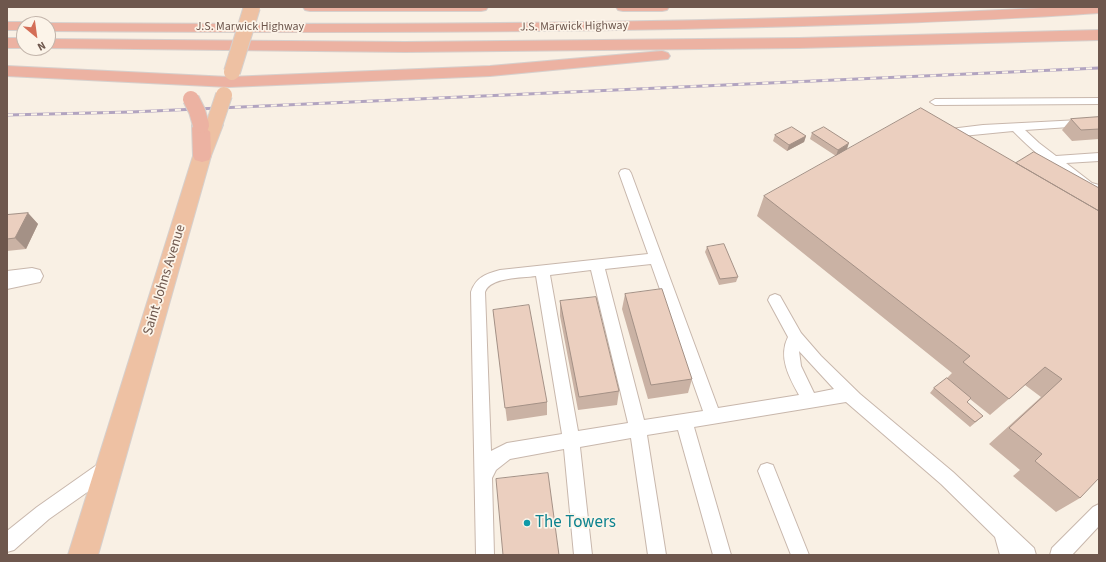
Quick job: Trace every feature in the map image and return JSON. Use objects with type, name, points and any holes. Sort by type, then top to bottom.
[{"type":"highway","points":[[208,125],[228,83],[252,7]]},
{"type":"highway","name":"J.S. Marwick Highway","points":[[310,7],[481,7]]},
{"type":"highway","name":"J.S. Marwick Highway","points":[[624,7],[662,7]]},
{"type":"highway","name":"J.S. Marwick Highway","points":[[56,27],[473,28],[625,26],[965,16],[1099,9]]},
{"type":"highway","points":[[1018,36],[1099,29]]},
{"type":"highway","points":[[56,44],[406,47],[799,43],[1099,35]]},
{"type":"highway","points":[[7,71],[228,83],[490,71],[799,43]]},
{"type":"highway","points":[[149,79],[176,87],[191,99],[208,125]]},
{"type":"highway","name":"Saint Johns Avenue","points":[[83,555],[202,156],[208,125]]},
{"type":"street","points":[[7,280],[32,276]]},
{"type":"lane","points":[[1075,101],[1098,122]]},
{"type":"lane","points":[[935,102],[1099,101]]},
{"type":"lane","points":[[936,136],[961,131],[1098,122]]},
{"type":"lane","points":[[1016,127],[1036,146],[1088,186],[1099,190]]},
{"type":"lane","points":[[1055,160],[1099,158]]},
{"type":"lane","points":[[625,172],[713,416]]},
{"type":"lane","points":[[485,555],[478,292],[480,285],[490,278],[500,275],[656,258]]},
{"type":"lane","points":[[597,265],[638,429],[657,555]]},
{"type":"lane","points":[[542,271],[571,440],[581,524],[583,555]]},
{"type":"lane","points":[[775,300],[796,337],[816,362],[849,394],[947,478],[1027,555]]},
{"type":"lane","points":[[796,337],[791,346],[793,362],[810,400]]},
{"type":"lane","points":[[483,477],[490,464],[498,456],[507,451],[849,394]]},
{"type":"lane","points":[[684,421],[722,555]]},
{"type":"lane","points":[[7,543],[43,512],[109,467]]},
{"type":"lane","points":[[767,471],[800,555]]},
{"type":"lane","points":[[1059,555],[1099,513]]},
{"type":"lane","points":[[1002,531],[1009,555]]},
{"type":"building","points":[[921,108],[1099,211],[1099,478],[1080,498],[1035,461],[1042,454],[1009,428],[1062,379],[1045,367],[1009,399],[963,362],[970,356],[764,196]]},
{"type":"building","points":[[1099,117],[1099,129],[1081,130],[1071,119]]},
{"type":"building","points":[[792,127],[806,136],[789,145],[775,135]]},
{"type":"building","points":[[824,127],[849,143],[838,150],[812,133]]},
{"type":"building","points":[[1034,152],[1099,188],[1099,211],[1016,163]]},
{"type":"building","points":[[28,213],[15,238],[7,239],[7,215]]},
{"type":"building","points":[[724,244],[738,277],[720,279],[707,247]]},
{"type":"building","points":[[662,289],[692,379],[651,385],[625,294]]},
{"type":"building","points":[[596,297],[619,391],[579,397],[560,301]]},
{"type":"building","points":[[529,305],[547,402],[505,408],[493,310]]},
{"type":"building","points":[[947,378],[971,398],[967,402],[983,416],[975,422],[934,388]]},
{"type":"building","name":"The Towers","points":[[548,473],[559,555],[503,555],[496,479]]},
{"type":"railway","points":[[7,115],[131,112],[1099,68]]},
{"type":"place","name":"The Towers","points":[[527,523]]}]
